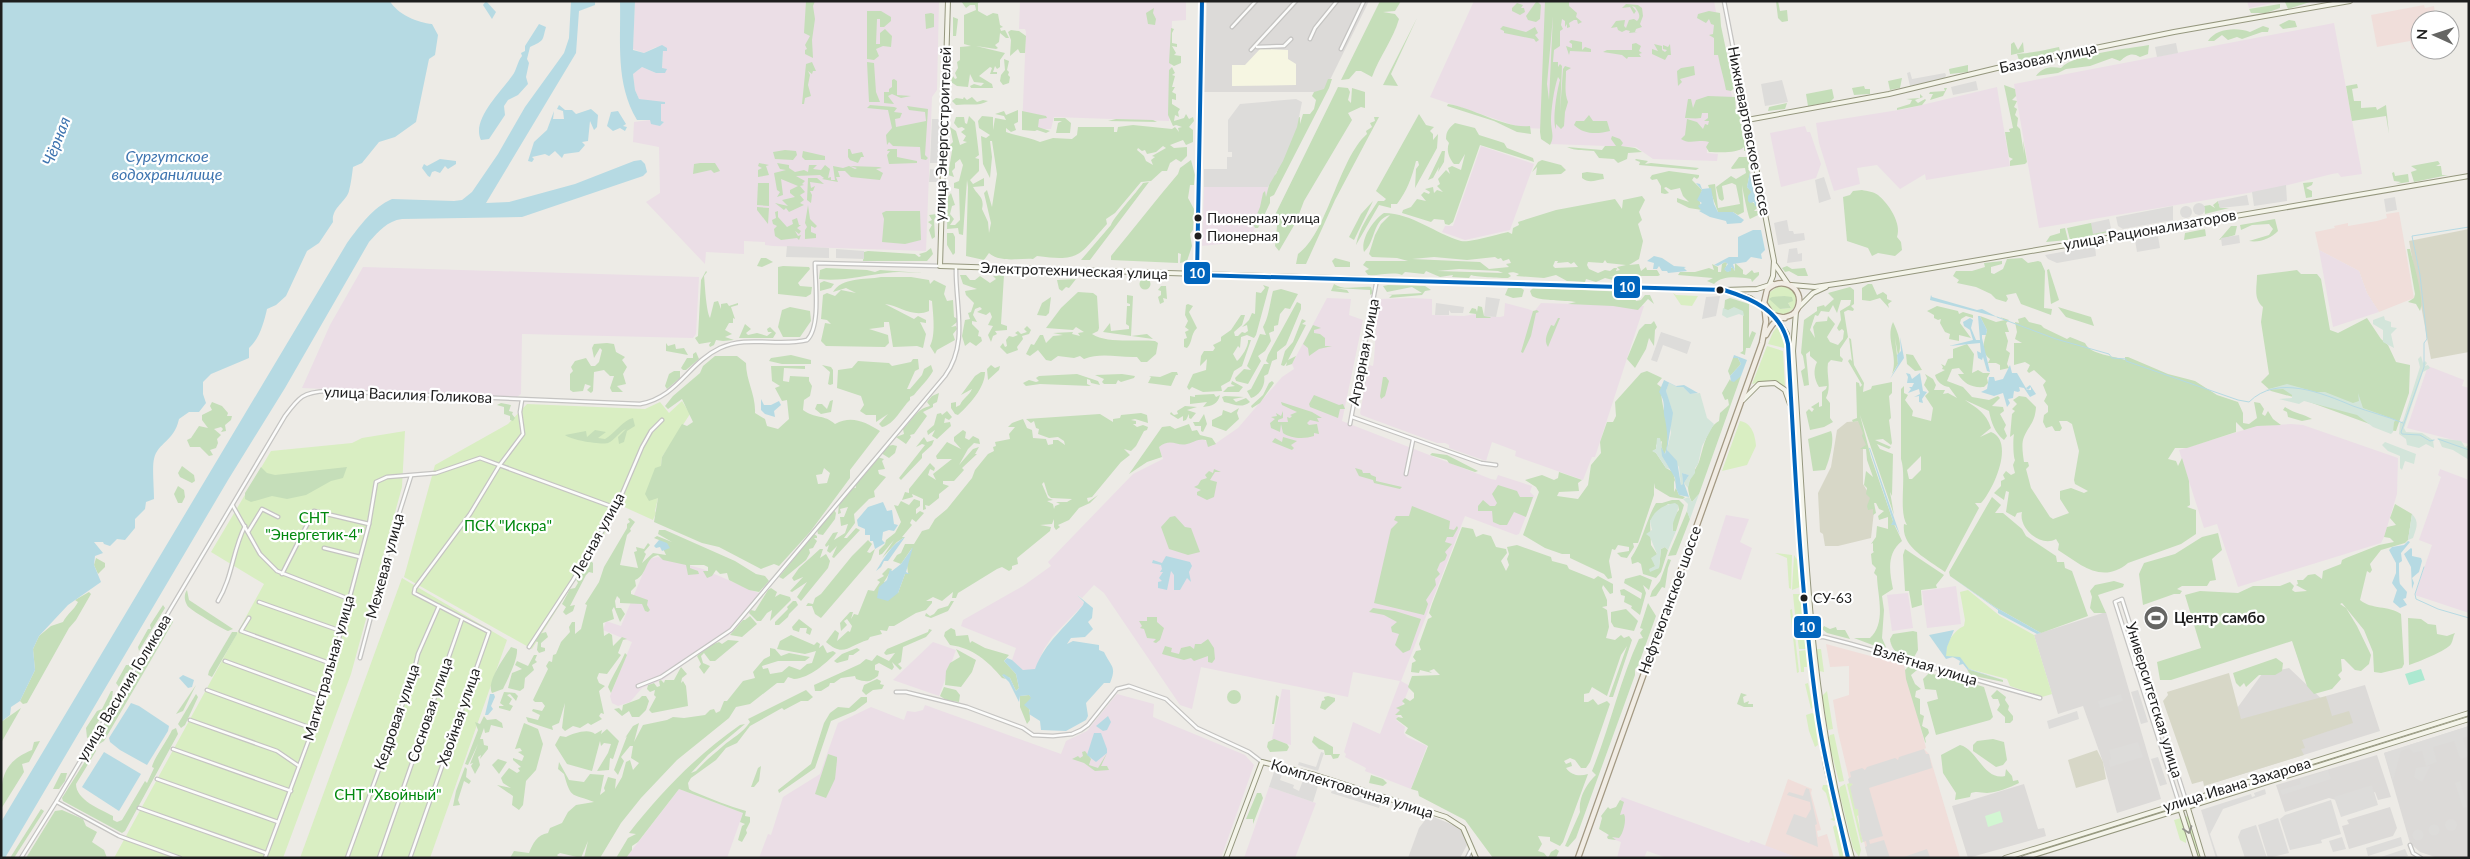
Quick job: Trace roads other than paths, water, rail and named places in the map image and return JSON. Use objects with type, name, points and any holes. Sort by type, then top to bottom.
[{"type":"main road","name":"улица Энергостроителей","points":[[940,266],[948,1]]},
{"type":"main road","points":[[1197,275],[1202,1]]},
{"type":"main road","name":"Базовая улица","points":[[1747,120],[1889,94],[1997,68],[2174,32],[2350,1]]},
{"type":"main road","name":"Нижневартовское шоссе","points":[[1747,120],[1774,261]]},
{"type":"main road","name":"улица Рационализаторов","points":[[1830,285],[2469,176]]},
{"type":"main road","points":[[1762,342],[1766,328],[1767,311],[1764,303],[1767,290],[1772,284],[1774,261]]},
{"type":"main road","points":[[1774,261],[1780,274],[1798,293],[1794,351],[1810,637],[1827,748],[1852,858]]},
{"type":"main road","name":"Электротехническая улица","points":[[940,266],[1724,290]]},
{"type":"main road","points":[[1724,290],[1757,289],[1772,284],[1830,285]]},
{"type":"main road","points":[[1777,318],[1785,318],[1813,293],[1830,285]]},
{"type":"main road","points":[[1724,290],[1750,298],[1777,318],[1787,334],[1804,591],[1823,746],[1848,858]]},
{"type":"main road","points":[[1762,342],[1777,318]]},
{"type":"main road","name":"Нефтеюганское шоссе","points":[[1578,858],[1762,342]]},
{"type":"main road","points":[[1741,402],[1759,384],[1774,383],[1784,390],[1791,408]]},
{"type":"main road","name":"улица Ивана Захарова","points":[[2005,858],[2469,713]]},
{"type":"main road","name":"улица Ивана Захарова","points":[[2024,858],[2469,719]]},
{"type":"main road","points":[[1226,858],[1262,762]]},
{"type":"main road","name":"Комплектовочная улица","points":[[1262,762],[1315,775],[1446,817],[1463,828],[1476,858]]},
{"type":"main road","name":"Университетская улица","points":[[2186,801],[2203,858]]},
{"type":"main road","name":"Университетская улица","points":[[2179,803],[2196,858]]},
{"type":"street","points":[[1232,27],[1256,1]]},
{"type":"street","points":[[1252,50],[1296,1]]},
{"type":"street","points":[[1310,39],[1315,28],[1337,1]]},
{"type":"street","points":[[1341,49],[1364,1]]},
{"type":"street","name":"Нижневартовское шоссе","points":[[1724,1],[1747,120]]},
{"type":"street","points":[[1256,47],[1284,46],[1291,39]]},
{"type":"street","name":"Электротехническая улица","points":[[815,263],[940,266]]},
{"type":"street","name":"улица Василия Голикова","points":[[21,858],[233,506],[285,416],[298,399],[305,394],[327,392],[640,404],[649,402],[666,395],[714,352],[729,344],[742,341],[807,340],[811,336],[815,323],[815,263]]},
{"type":"street","points":[[638,686],[661,677],[731,630],[945,376],[954,362],[959,339],[960,308],[956,267]]},
{"type":"street","name":"Аграрная улица","points":[[1350,424],[1377,279]]},
{"type":"street","points":[[462,619],[414,593],[418,582],[470,514],[499,466],[523,434],[520,412],[522,400]]},
{"type":"street","points":[[1352,417],[1481,463],[1496,465]]},
{"type":"street","name":"Лесная улица","points":[[529,647],[573,580],[616,508],[642,447],[651,431],[662,420]]},
{"type":"street","points":[[1406,474],[1414,440]]},
{"type":"street","points":[[412,474],[436,473],[480,458],[616,508]]},
{"type":"street","name":"Магистральная улица","points":[[265,858],[314,729],[369,524],[376,482],[387,477],[412,474]]},
{"type":"street","name":"Межевая улица","points":[[360,658],[393,533],[412,474]]},
{"type":"street","points":[[233,506],[260,554],[282,574],[349,599]]},
{"type":"street","points":[[248,532],[262,509],[278,517]]},
{"type":"street","points":[[282,574],[314,511],[369,524]]},
{"type":"street","points":[[218,601],[231,574],[236,544],[245,526]]},
{"type":"street","points":[[324,548],[360,557]]},
{"type":"street","name":"Университетская улица","points":[[2179,803],[2115,602],[2122,599],[2186,801]]},
{"type":"street","points":[[259,602],[341,631]]},
{"type":"street","name":"Кедровая улица","points":[[347,858],[413,675],[418,654],[439,606]]},
{"type":"street","points":[[249,618],[241,631],[332,664]]},
{"type":"street","name":"Хвойная улица","points":[[410,858],[489,632],[462,619]]},
{"type":"street","name":"Сосновая улица","points":[[379,858],[462,619]]},
{"type":"street","name":"Взлётная улица","points":[[1810,637],[1824,637],[1851,644],[2040,698]]},
{"type":"street","points":[[225,661],[323,697]]},
{"type":"street","name":"Комплектовочная улица","points":[[896,692],[968,707],[1023,728],[1033,735],[1053,736],[1072,734],[1081,730],[1088,725],[1117,689],[1129,686],[1166,699],[1197,728],[1249,752],[1262,762]]},
{"type":"street","points":[[207,690],[314,729]]},
{"type":"street","points":[[190,720],[277,751],[299,766]]},
{"type":"street","points":[[173,749],[291,791]]},
{"type":"street","points":[[157,779],[278,822]]},
{"type":"street","points":[[56,802],[119,836],[180,858]]},
{"type":"street","points":[[139,808],[266,853]]},
{"type":"street","points":[[2410,845],[2413,853],[2421,858]]},
{"type":"street","points":[[1466,858],[1471,850]]},
{"type":"water","name":"Сургутское водохранилище","points":[[1,1],[390,1],[393,6],[408,17],[432,24],[438,35],[435,55],[429,59],[416,122],[395,137],[379,142],[362,163],[353,167],[349,191],[336,209],[333,222],[319,243],[307,251],[286,296],[276,305],[267,309],[259,335],[249,348],[249,358],[211,374],[203,382],[203,394],[206,403],[199,412],[189,412],[179,419],[174,433],[156,453],[153,467],[154,499],[146,502],[145,509],[135,519],[135,528],[125,540],[117,539],[110,546],[103,542],[94,542],[103,553],[95,556],[94,565],[101,582],[68,605],[39,636],[33,649],[35,670],[20,701],[11,707],[10,715],[1,722]]},
{"type":"water","points":[[486,1],[496,12],[492,19],[483,5]]},
{"type":"water","points":[[571,1],[595,1],[595,5],[579,11],[576,53],[486,203],[509,202],[575,184],[634,161],[641,160],[645,164],[647,172],[643,176],[522,217],[402,219],[388,224],[376,234],[369,242],[285,388],[228,480],[5,858],[1,858],[1,822],[347,243],[373,212],[392,199],[454,201],[462,200],[472,192],[498,154],[525,107],[564,53],[569,38]]},
{"type":"water","points":[[620,1],[635,1],[633,50],[644,53],[662,45],[667,48],[667,51],[663,51],[662,68],[667,69],[665,73],[656,73],[642,67],[633,74],[635,90],[639,99],[665,102],[665,104],[661,104],[661,121],[664,122],[660,126],[651,124],[650,120],[637,120],[625,92],[620,47]]},
{"type":"water","points":[[539,24],[546,27],[542,40],[530,47],[526,77],[528,84],[518,95],[508,100],[504,106],[505,115],[489,139],[481,140],[479,132],[484,115],[514,74],[522,56],[521,53],[525,51],[525,46]]},
{"type":"water","points":[[559,105],[565,110],[572,110],[576,114],[591,109],[598,115],[597,127],[594,130],[590,121],[588,141],[582,142],[585,145],[579,152],[564,154],[562,158],[555,151],[549,156],[545,154],[532,157],[534,159],[532,162],[528,161],[534,142],[547,130],[554,111],[553,119],[564,119],[563,111],[557,109]]},
{"type":"water","points":[[618,111],[626,124],[623,126],[627,127],[625,131],[620,128],[613,131],[607,126],[611,112]]},
{"type":"water","points":[[440,159],[456,161],[456,164],[448,169],[445,166],[440,173],[435,171],[432,172],[430,177],[428,176],[422,168],[424,164],[427,166]]},
{"type":"water","points":[[1750,172],[1757,206],[1755,206],[1754,202],[1750,203],[1748,201],[1748,196],[1751,192],[1747,187]]},
{"type":"water","points":[[1696,183],[1700,184],[1702,189],[1711,188],[1714,204],[1718,212],[1733,212],[1744,220],[1741,223],[1727,224],[1726,221],[1710,217],[1699,211],[1701,210],[1698,206],[1702,203],[1697,200],[1702,190]]},
{"type":"water","points":[[1753,230],[1761,230],[1765,250],[1761,254],[1762,259],[1751,257],[1746,262],[1733,264],[1735,270],[1731,267],[1731,271],[1727,272],[1724,269],[1728,264],[1725,262],[1718,266],[1714,265],[1729,257],[1738,257],[1738,237]]},
{"type":"water","points":[[1654,256],[1662,258],[1674,266],[1686,267],[1684,268],[1687,271],[1668,273],[1667,271],[1662,271],[1659,266],[1657,269],[1653,269],[1654,263],[1647,261]]},
{"type":"water","points":[[1931,295],[1932,297],[1977,310],[1982,309],[1997,317],[1930,300]]},
{"type":"water","points":[[1978,316],[1980,316],[1987,330],[1986,335],[1982,335],[1982,338],[1990,372],[1987,371],[1983,357],[1982,360],[1978,358],[1977,351],[1981,353],[1980,343],[1949,346],[1973,340],[1970,330],[1964,326],[1963,322],[1970,318],[1973,320],[1971,328],[1976,340],[1980,340]]},
{"type":"water","points":[[1900,337],[1904,358],[1890,379],[1898,364],[1897,355],[1901,351]]},
{"type":"water","points":[[1734,355],[1747,360],[1741,376],[1734,382],[1731,381],[1730,376],[1741,364],[1738,358],[1733,358]]},
{"type":"water","points":[[2010,365],[2012,373],[2017,373],[2027,390],[2026,388],[2030,385],[2036,394],[2030,397],[2024,388],[2019,387],[2020,391],[2014,391],[2013,398],[2008,399],[2010,403],[2007,407],[2003,393],[1994,396],[1981,392],[1987,389],[1989,377],[1994,377],[1995,381],[2003,379]]},
{"type":"water","points":[[1906,373],[1910,374],[1912,379],[1920,373],[1923,391],[1927,392],[1922,399],[1923,403],[1919,402],[1919,396],[1914,397],[1920,394],[1919,389],[1908,393],[1911,389],[1909,387],[1912,387],[1914,383],[1907,383],[1908,377]]},
{"type":"water","points":[[1664,380],[1676,386],[1684,385],[1698,393],[1690,394],[1683,387],[1677,387],[1669,383],[1666,391],[1673,413],[1667,450],[1677,461],[1681,485],[1683,484],[1682,473],[1689,475],[1684,483],[1689,497],[1679,495],[1675,478],[1662,456],[1661,447],[1665,454],[1667,432],[1664,403],[1659,392]]},
{"type":"water","points":[[761,399],[764,405],[771,405],[779,401],[781,405],[774,411],[775,417],[765,414],[761,410]]},
{"type":"water","points":[[1869,448],[1900,535],[1895,525],[1891,525],[1893,521]]},
{"type":"water","points":[[883,502],[887,511],[892,510],[894,524],[898,525],[894,531],[883,532],[882,540],[885,543],[875,549],[873,541],[870,541],[870,535],[865,535],[865,529],[858,526],[857,520],[868,507]]},
{"type":"water","points":[[905,537],[888,561],[884,561],[876,571],[892,548]]},
{"type":"water","points":[[659,540],[667,543],[670,548],[662,551],[660,547],[656,548],[654,546]]},
{"type":"water","points":[[2408,541],[2410,542],[2401,553],[2402,561],[2399,563],[2400,584],[2407,592],[2406,598],[2403,599],[2407,605],[2400,608],[2393,602],[2397,590],[2392,583],[2396,573],[2396,563],[2389,550],[2392,547],[2404,545]]},
{"type":"water","points":[[913,547],[906,572],[910,574],[905,574],[898,593],[888,601],[877,598],[879,587],[887,580],[890,569],[892,571],[901,564]]},
{"type":"water","points":[[2411,548],[2412,556],[2421,558],[2422,561],[2419,572],[2412,578],[2414,583],[2412,589],[2411,567],[2404,554]]},
{"type":"water","points":[[1166,556],[1190,562],[1192,566],[1189,572],[1191,582],[1187,578],[1180,590],[1174,590],[1174,575],[1171,571],[1167,590],[1158,588],[1158,582],[1162,581],[1159,578],[1163,572],[1160,572],[1162,569],[1161,565],[1152,563],[1153,560],[1162,563]]},
{"type":"water","points":[[1950,576],[1995,607],[2041,633],[2037,634],[1998,613],[1998,610]]},
{"type":"water","points":[[1077,595],[1093,608],[1092,618],[1088,622],[1093,629],[1085,637],[1071,638],[1067,644],[1073,641],[1099,645],[1099,650],[1104,652],[1112,667],[1112,677],[1110,683],[1104,683],[1086,703],[1088,716],[1086,720],[1066,731],[1041,730],[1040,721],[1029,714],[1030,710],[1024,705],[1031,698],[1029,695],[1020,696],[1019,702],[1009,682],[1002,675],[1004,674],[1010,678],[1016,691],[1019,688],[1016,674],[1004,661],[1007,658],[1012,660],[1023,670],[1035,669],[1039,659],[1050,643],[1083,605],[1084,602]]},
{"type":"water","points":[[1954,630],[1947,647],[1946,656],[1960,657],[1969,669],[2003,680],[1967,669],[1963,664],[1959,665],[1960,661],[1953,657],[1946,659],[1929,635]]},
{"type":"water","points":[[183,675],[194,680],[192,687],[188,688],[179,678]]},
{"type":"water","points":[[490,694],[494,694],[495,697],[491,706],[493,709],[488,715],[485,715]]},
{"type":"water","points":[[131,703],[139,706],[169,726],[168,731],[147,765],[120,750],[110,742],[109,738]]},
{"type":"water","points":[[1108,716],[1111,722],[1107,730],[1103,731],[1096,726]]},
{"type":"water","points":[[1094,733],[1101,733],[1107,749],[1107,753],[1096,762],[1087,755]]},
{"type":"water","points":[[104,752],[141,774],[119,811],[82,787]]},
{"type":"waterway","points":[[2434,440],[2430,441],[2420,435],[2402,434],[2401,432],[2424,367],[2424,343],[2427,339],[2420,275],[2412,236],[2469,227]]},
{"type":"waterway","points":[[1997,317],[2056,339],[2109,354],[2112,358],[2126,359],[2126,361],[2238,400],[2249,402],[2260,394],[2273,389],[2300,389],[2328,396],[2403,423]]},
{"type":"waterway","points":[[2438,439],[2469,450]]},
{"type":"waterway","points":[[2424,567],[2415,594],[2416,599],[2438,609],[2469,618]]},
{"type":"place","name":"Пионерная улица","points":[[1198,218]]},
{"type":"place","name":"Пионерная","points":[[1198,236]]},
{"type":"place","name":"СУ-63","points":[[1804,598]]},
{"type":"place","name":"Центр самбо","points":[[2156,618]]},
{"type":"water label","name":"Чёрная","points":[[56,141]]},
{"type":"park label","name":"СНТ \"Энергетик-4\"","points":[[314,526]]},
{"type":"park label","name":"ПСК \"Искра\"","points":[[508,526]]},
{"type":"park label","name":"СНТ \"Хвойный\"","points":[[388,795]]}]
